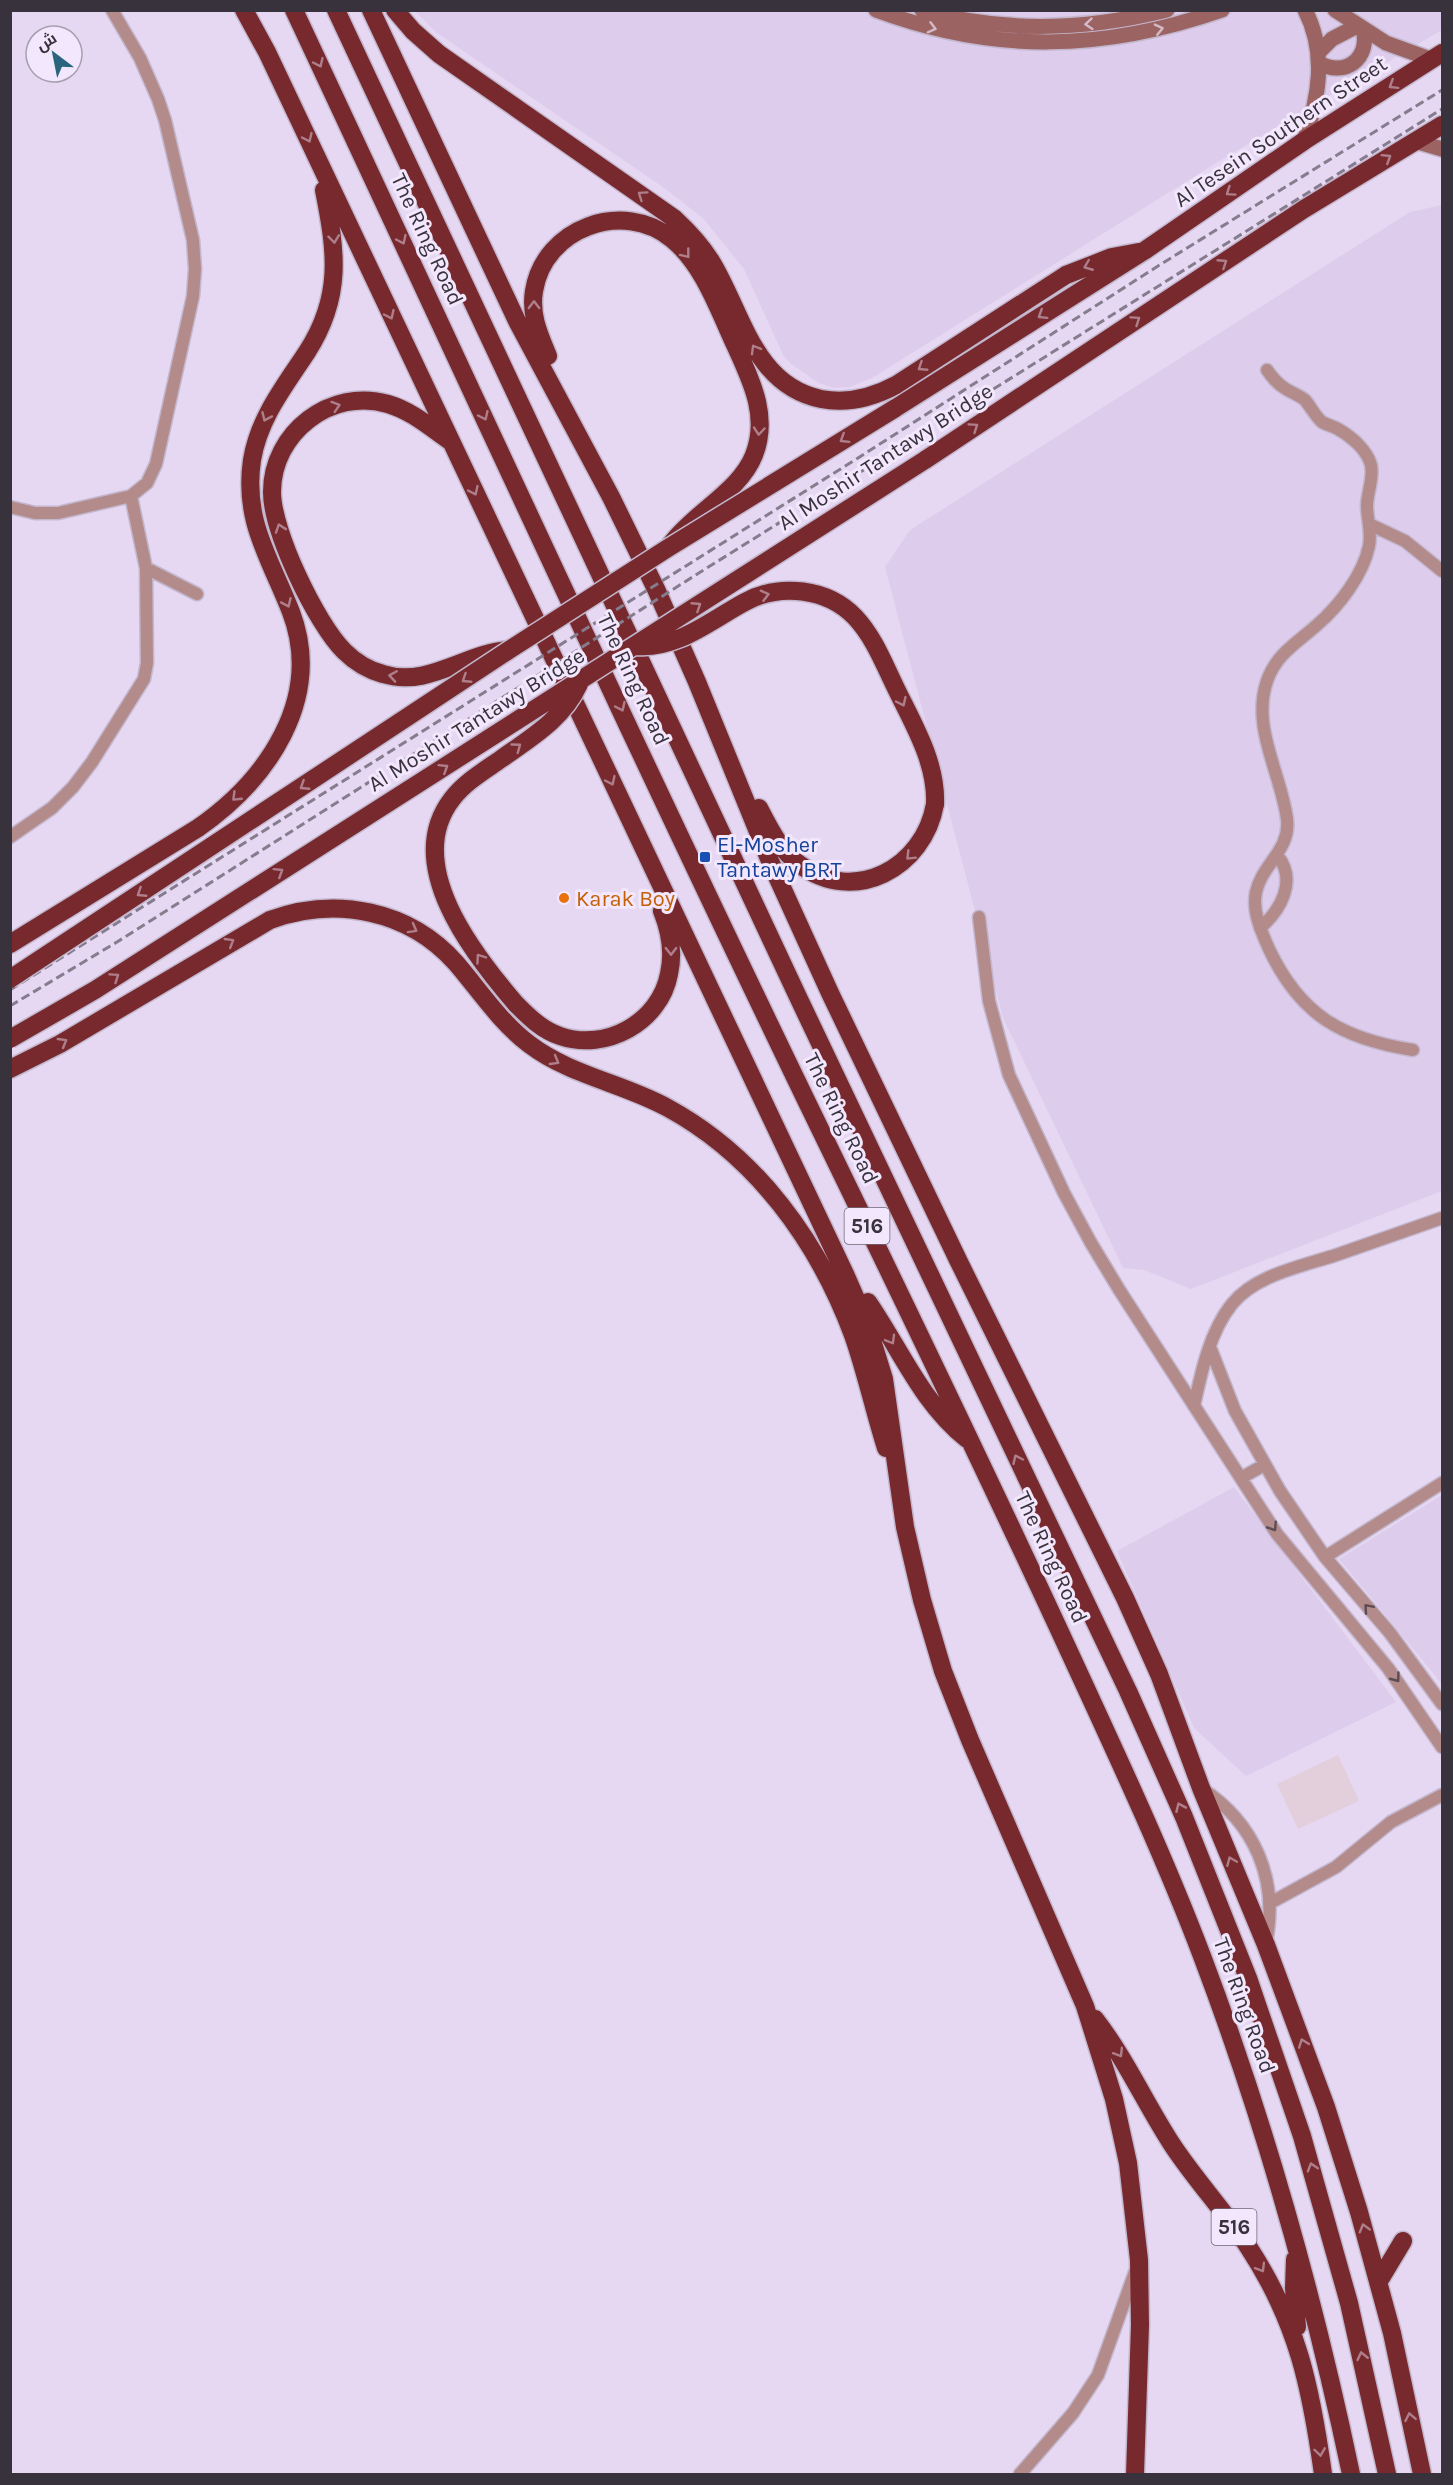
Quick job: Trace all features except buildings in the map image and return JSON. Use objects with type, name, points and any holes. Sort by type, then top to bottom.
[{"type":"highway","name":"516","points":[[244,10],[267,52],[319,161],[846,1275],[867,1324],[880,1360],[888,1397],[898,1479],[915,1572],[944,1671],[970,1740],[1085,2006],[1106,2067],[1122,2130],[1133,2195],[1139,2260],[1140,2325],[1135,2475]]},
{"type":"highway","name":"The Ring Road","points":[[294,10],[766,1018],[972,1443],[1115,1749],[1178,1894],[1239,2058],[1296,2242],[1352,2475]]},
{"type":"highway","name":"The Ring Road","points":[[336,10],[799,999],[1128,1691],[1184,1817],[1248,1978],[1302,2136],[1349,2303],[1387,2475]]},
{"type":"highway","name":"The Ring Road","points":[[371,10],[488,262],[612,497],[656,589],[697,682],[770,861],[887,1113],[1138,1626],[1185,1738],[1201,1788],[1266,1945],[1326,2107],[1379,2281],[1422,2475]]},
{"type":"highway","points":[[395,10],[413,31],[439,54],[675,219],[711,261],[762,359],[777,377],[807,395],[840,401],[864,399],[885,391],[1066,275],[1112,257],[1144,251]]},
{"type":"highway","name":"Al Tesein Southern Street","points":[[1144,251],[1304,141],[1438,57]]},
{"type":"highway","points":[[1414,141],[1443,125]]},
{"type":"highway","name":"Al Moshir Tantawy Bridge","points":[[10,1039],[95,990],[580,682],[925,460],[1304,209],[1414,141]]},
{"type":"highway","points":[[10,944],[198,828],[223,810],[266,764],[289,724],[300,682],[298,639],[291,612],[255,527],[250,500],[251,472],[256,443],[266,416],[309,349],[324,316],[332,290],[335,248],[319,161]]},
{"type":"highway","points":[[560,402],[551,366],[535,322],[533,301],[541,269],[560,243],[578,230],[609,220],[641,223],[670,238],[685,253],[705,283],[753,383],[758,403],[760,434],[749,466],[735,484],[689,523],[668,548]]},
{"type":"highway","name":"Al Moshir Tantawy Bridge","points":[[10,979],[509,650],[1144,251]]},
{"type":"highway","points":[[451,442],[397,407],[374,401],[350,402],[328,408],[307,420],[291,437],[279,458],[272,492],[279,526],[308,594],[332,637],[346,653],[373,671],[405,678],[427,676],[473,657],[509,650]]},
{"type":"highway","points":[[635,646],[651,646],[680,639],[747,601],[768,593],[803,591],[831,600],[854,616],[878,651],[928,760],[934,782],[935,804],[925,836],[904,862],[874,878],[841,881],[819,876],[791,858],[773,834],[752,796],[732,772]]},
{"type":"highway","points":[[580,682],[570,701],[552,722],[459,790],[447,806],[435,834],[434,864],[448,903],[481,959],[516,1004],[535,1022],[567,1038],[587,1040],[608,1038],[627,1030],[644,1018],[657,1003],[669,975],[671,942],[666,920],[647,873],[637,835]]},
{"type":"highway","points":[[10,1069],[60,1044],[270,920],[298,911],[342,907],[370,912],[398,921],[423,934],[446,953],[505,1022],[541,1053],[582,1074],[639,1094],[683,1117],[723,1144],[758,1177],[800,1232],[834,1292],[860,1356],[880,1429],[898,1479]]},
{"type":"highway","points":[[846,1275],[870,1305],[929,1402],[972,1443]]},
{"type":"highway","name":"516","points":[[1085,2006],[1124,2060],[1175,2149],[1261,2267],[1284,2311],[1302,2358],[1314,2406],[1323,2475]]},
{"type":"highway","points":[[1379,2281],[1403,2241]]},
{"type":"highway","name":"516","points":[[1296,2242],[1294,2288],[1302,2358]]},
{"type":"street","points":[[10,507],[35,513],[58,513],[131,496],[147,483],[156,464],[193,296],[195,255],[191,226],[165,120],[140,58],[112,10]]},
{"type":"street","points":[[876,10],[966,28],[1022,43],[1093,40],[1166,28],[1222,10]]},
{"type":"street","points":[[922,10],[966,28],[1065,26],[1127,19],[1167,10]]},
{"type":"street","points":[[1304,141],[1316,102],[1318,58],[1305,10]]},
{"type":"street","points":[[1335,10],[1360,28],[1399,49],[1438,57]]},
{"type":"street","points":[[1318,58],[1335,69],[1343,69],[1357,60],[1365,46],[1360,28]]},
{"type":"street","points":[[1318,58],[1332,39],[1360,28]]},
{"type":"street","points":[[1414,141],[1443,149]]},
{"type":"street","points":[[1267,370],[1280,385],[1306,402],[1319,419],[1344,433],[1366,454],[1372,474],[1367,502],[1370,538],[1367,553],[1350,585],[1318,624],[1282,654],[1266,682],[1262,703],[1263,725],[1287,818],[1287,834],[1278,856],[1262,876],[1256,893],[1256,910],[1260,928],[1283,975],[1301,1000],[1315,1014],[1331,1025],[1357,1037],[1413,1050]]},
{"type":"street","points":[[10,837],[52,808],[73,787],[141,686],[147,663],[146,568],[131,496]]},
{"type":"street","points":[[1369,524],[1405,541],[1443,572]]},
{"type":"street","points":[[146,568],[197,594]]},
{"type":"street","points":[[1260,928],[1273,914],[1286,891],[1286,872],[1278,856]]},
{"type":"street","points":[[979,917],[991,1009],[1001,1050],[1018,1098],[1091,1243],[1277,1533],[1388,1668],[1443,1747]]},
{"type":"street","points":[[1194,1406],[1210,1347],[1230,1306],[1254,1285],[1443,1218]]},
{"type":"street","points":[[1210,1347],[1226,1394],[1264,1465],[1325,1557],[1390,1633],[1443,1704]]},
{"type":"street","points":[[1241,1478],[1264,1465]]},
{"type":"street","points":[[1325,1557],[1443,1483]]},
{"type":"street","points":[[1426,1680],[1443,1692]]},
{"type":"street","points":[[1201,1788],[1228,1808],[1249,1834],[1264,1866],[1270,1903],[1266,1945]]},
{"type":"street","points":[[1270,1903],[1336,1867],[1391,1822],[1443,1795]]},
{"type":"street","points":[[1020,2475],[1073,2413],[1098,2375],[1139,2260]]},
{"type":"shaded area","points":[[1442,10],[1442,30],[1216,163],[872,378],[850,387],[834,388],[819,383],[791,364],[783,355],[744,269],[703,218],[660,185],[437,33],[415,11]]},
{"type":"shaded area","points":[[1442,205],[1442,1191],[1191,1289],[1144,1270],[1123,1268],[1003,1018],[885,567],[910,530],[1410,212]]},
{"type":"shaded area","points":[[1234,1487],[1396,1702],[1246,1776],[1194,1728],[1117,1551]]},
{"type":"shaded area","points":[[1442,1495],[1442,1684],[1339,1559]]},
{"type":"shaded area","points":[[1338,1755],[1359,1801],[1298,1829],[1277,1784]]},
{"type":"railway","points":[[10,990],[858,458],[1158,266],[1442,90]]},
{"type":"railway","points":[[10,1006],[117,942],[702,571],[1442,109]]},
{"type":"place","name":"El-Mosher Tantawy BRT","points":[[705,857]]},
{"type":"place","name":"Karak Boy","points":[[564,898]]}]
